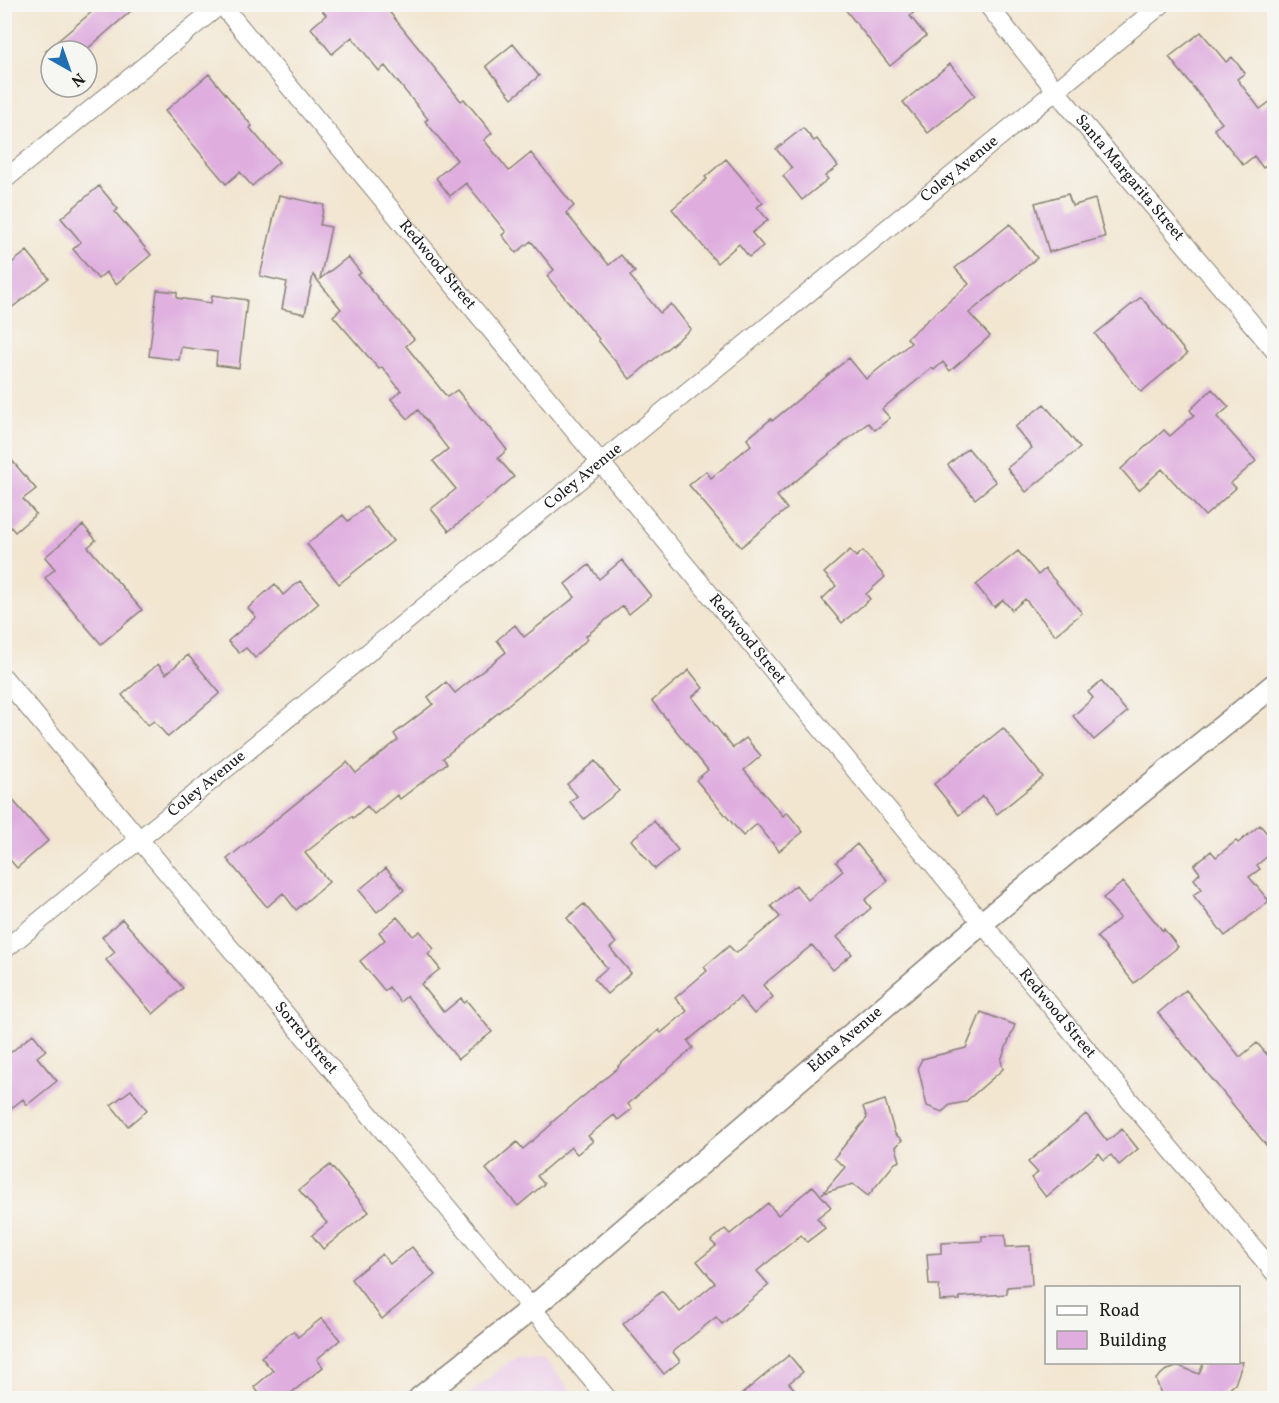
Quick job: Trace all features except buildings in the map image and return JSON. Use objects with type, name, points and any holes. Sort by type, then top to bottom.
[{"type":"street","name":"Santa Margarita Street","points":[[987,4],[1056,91],[1275,350]]},
{"type":"street","name":"Coley Avenue","points":[[4,950],[1162,4]]},
{"type":"street","points":[[4,180],[221,5]]},
{"type":"street","name":"Redwood Street","points":[[221,5],[1088,1051],[1275,1272]]},
{"type":"street","name":"Sorrel Street","points":[[4,678],[607,1398]]},
{"type":"street","name":"Edna Avenue","points":[[420,1398],[532,1308],[982,923],[1275,686]]},
{"type":"shaded area","points":[[516,1356],[544,1358],[577,1398],[464,1398]]}]
